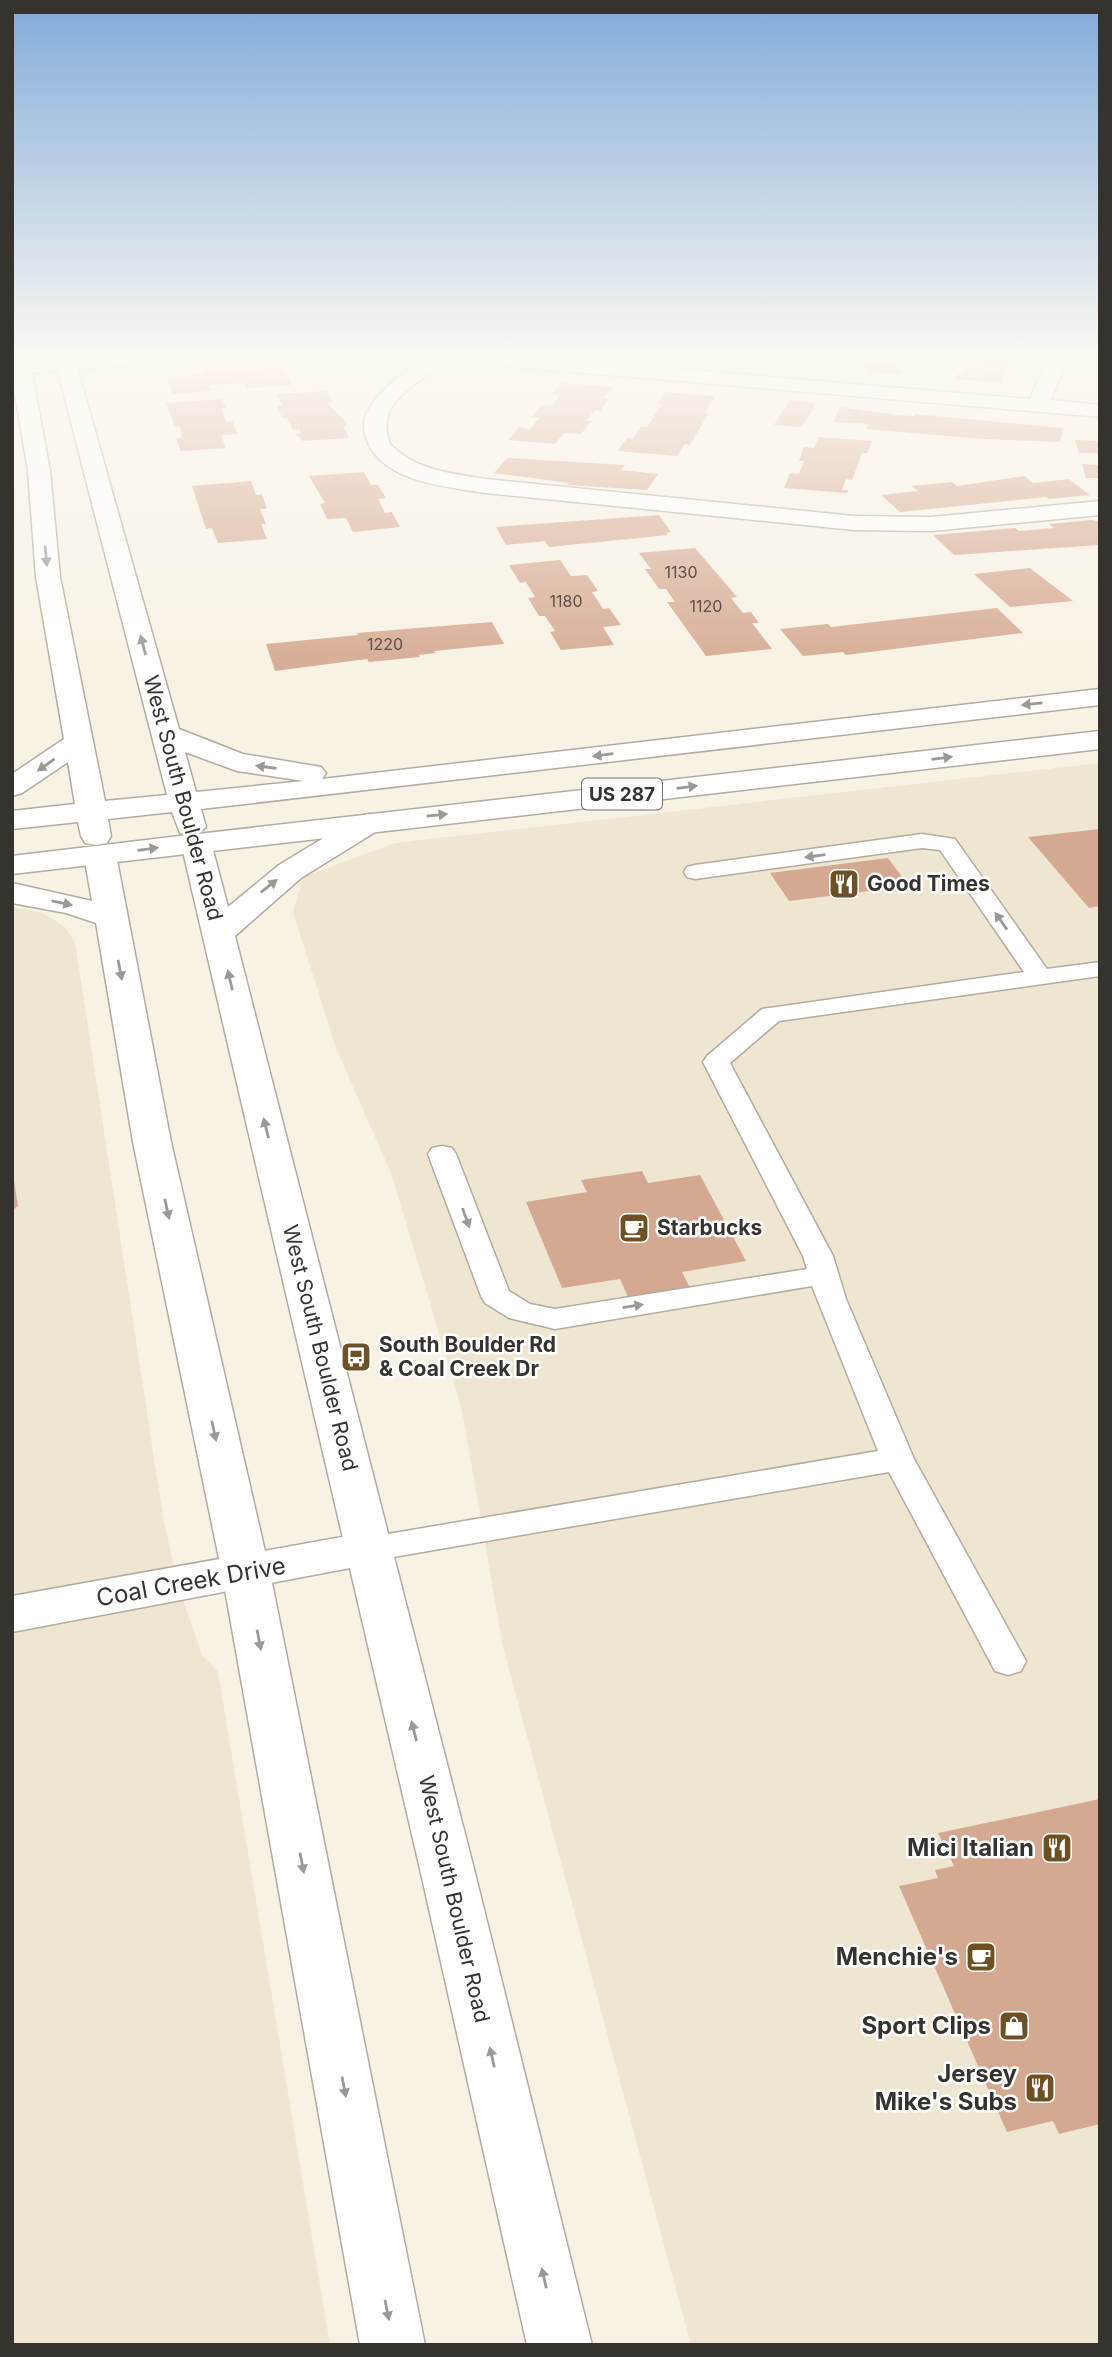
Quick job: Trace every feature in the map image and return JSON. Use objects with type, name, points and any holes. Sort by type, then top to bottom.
[{"type":"main road","points":[[38,466],[48,577],[152,1142],[246,1573],[393,2345]]},
{"type":"main road","name":"West South Boulder Road","points":[[94,466],[219,933],[370,1549],[560,2345]]},
{"type":"main road","points":[[405,466],[429,476],[486,486],[878,524],[931,524],[1100,508]]},
{"type":"main road","name":"US 287","points":[[12,821],[1100,697]]},
{"type":"main road","points":[[166,734],[237,762],[302,771],[357,783]]},
{"type":"main road","name":"US 287","points":[[12,865],[1100,740]]},
{"type":"main road","points":[[12,788],[79,742]]},
{"type":"main road","points":[[219,933],[256,896],[290,869],[369,823]]},
{"type":"main road","points":[[12,893],[73,905],[110,917]]},
{"type":"main road","name":"Coal Creek Drive","points":[[12,1614],[370,1549]]},
{"type":"lane","points":[[695,872],[922,841],[947,844],[1040,977]]},
{"type":"lane","points":[[1008,1661],[898,1459],[831,1299],[818,1256],[716,1062],[771,1014],[1100,969]]},
{"type":"lane","points":[[443,1154],[496,1296],[520,1311],[555,1319],[825,1275]]},
{"type":"lane","points":[[370,1549],[898,1459]]},
{"type":"shaded area","points":[[1100,763],[1100,2345],[691,2345],[503,1647],[462,1410],[391,1173],[336,1048],[293,912],[303,877],[395,843]]},
{"type":"shaded area","points":[[12,907],[43,913],[65,927],[75,942],[163,1517],[178,1585],[202,1655],[218,1672],[330,2345],[12,2345]]},
{"type":"building","points":[[500,466],[624,466],[621,470],[658,474],[647,490],[567,485],[569,483],[494,473]]},
{"type":"building","points":[[802,466],[857,466],[852,480],[846,479],[842,490],[848,490],[847,493],[784,488],[790,473],[799,474]]},
{"type":"building","points":[[1083,466],[1100,466],[1100,478],[1086,478]]},
{"type":"building","points":[[364,472],[371,485],[378,485],[386,498],[378,499],[385,513],[392,512],[400,527],[353,532],[346,518],[327,519],[320,504],[325,503],[309,476]]},
{"type":"building","points":[[1025,476],[1033,483],[1069,479],[1090,495],[900,512],[881,495],[918,491],[911,486],[952,482],[957,486]]},
{"type":"building","points":[[251,481],[256,495],[262,494],[267,509],[260,509],[266,524],[261,524],[267,539],[218,543],[212,528],[206,529],[192,486]]},
{"type":"building","points":[[659,515],[671,532],[666,533],[668,535],[549,547],[545,541],[506,545],[496,527]]},
{"type":"building","points":[[1092,520],[1100,522],[1100,545],[954,555],[933,535],[1015,528],[1019,531],[1054,528],[1049,524]]},
{"type":"building","points":[[695,548],[737,597],[731,598],[743,613],[751,612],[759,623],[752,623],[772,649],[706,656],[667,602],[675,602],[666,589],[659,589],[645,569],[651,569],[639,553]]},
{"type":"building","points":[[560,560],[571,576],[587,575],[598,591],[592,592],[603,609],[609,608],[621,625],[603,627],[614,645],[561,650],[550,632],[555,631],[545,616],[539,616],[528,598],[535,597],[526,582],[520,583],[509,565]]},
{"type":"building","points":[[1030,568],[1073,601],[1010,607],[974,574]]},
{"type":"building","points":[[997,608],[1023,633],[846,655],[843,652],[803,656],[780,629],[828,624],[831,627]]},
{"type":"building","points":[[492,622],[504,644],[434,651],[436,653],[419,655],[420,657],[369,662],[367,659],[275,671],[266,644],[358,635],[357,633]]},
{"type":"building","points":[[1100,829],[1100,906],[1089,908],[1028,837]]},
{"type":"building","points":[[888,858],[909,886],[789,901],[770,873]]},
{"type":"building","points":[[12,1168],[18,1206],[12,1211]]},
{"type":"building","points":[[642,1171],[648,1183],[700,1175],[746,1261],[682,1272],[693,1294],[631,1304],[620,1279],[562,1288],[526,1202],[587,1192],[581,1180]]},
{"type":"building","points":[[1100,1799],[1100,2124],[1059,2134],[1053,2121],[1007,2132],[899,1886],[938,1878],[935,1870],[954,1866],[938,1833]]},
{"type":"place","name":"Good Times","points":[[844,884]]},
{"type":"place","name":"Starbucks","points":[[634,1228]]},
{"type":"place","name":"South Boulder Rd & Coal Creek Dr","points":[[356,1357]]},
{"type":"place","name":"Mici Italian","points":[[1057,1848]]},
{"type":"place","name":"Menchie's","points":[[981,1957]]},
{"type":"place","name":"Sport Clips","points":[[1014,2026]]},
{"type":"place","name":"Jersey Mike's Subs","points":[[1040,2088]]}]
